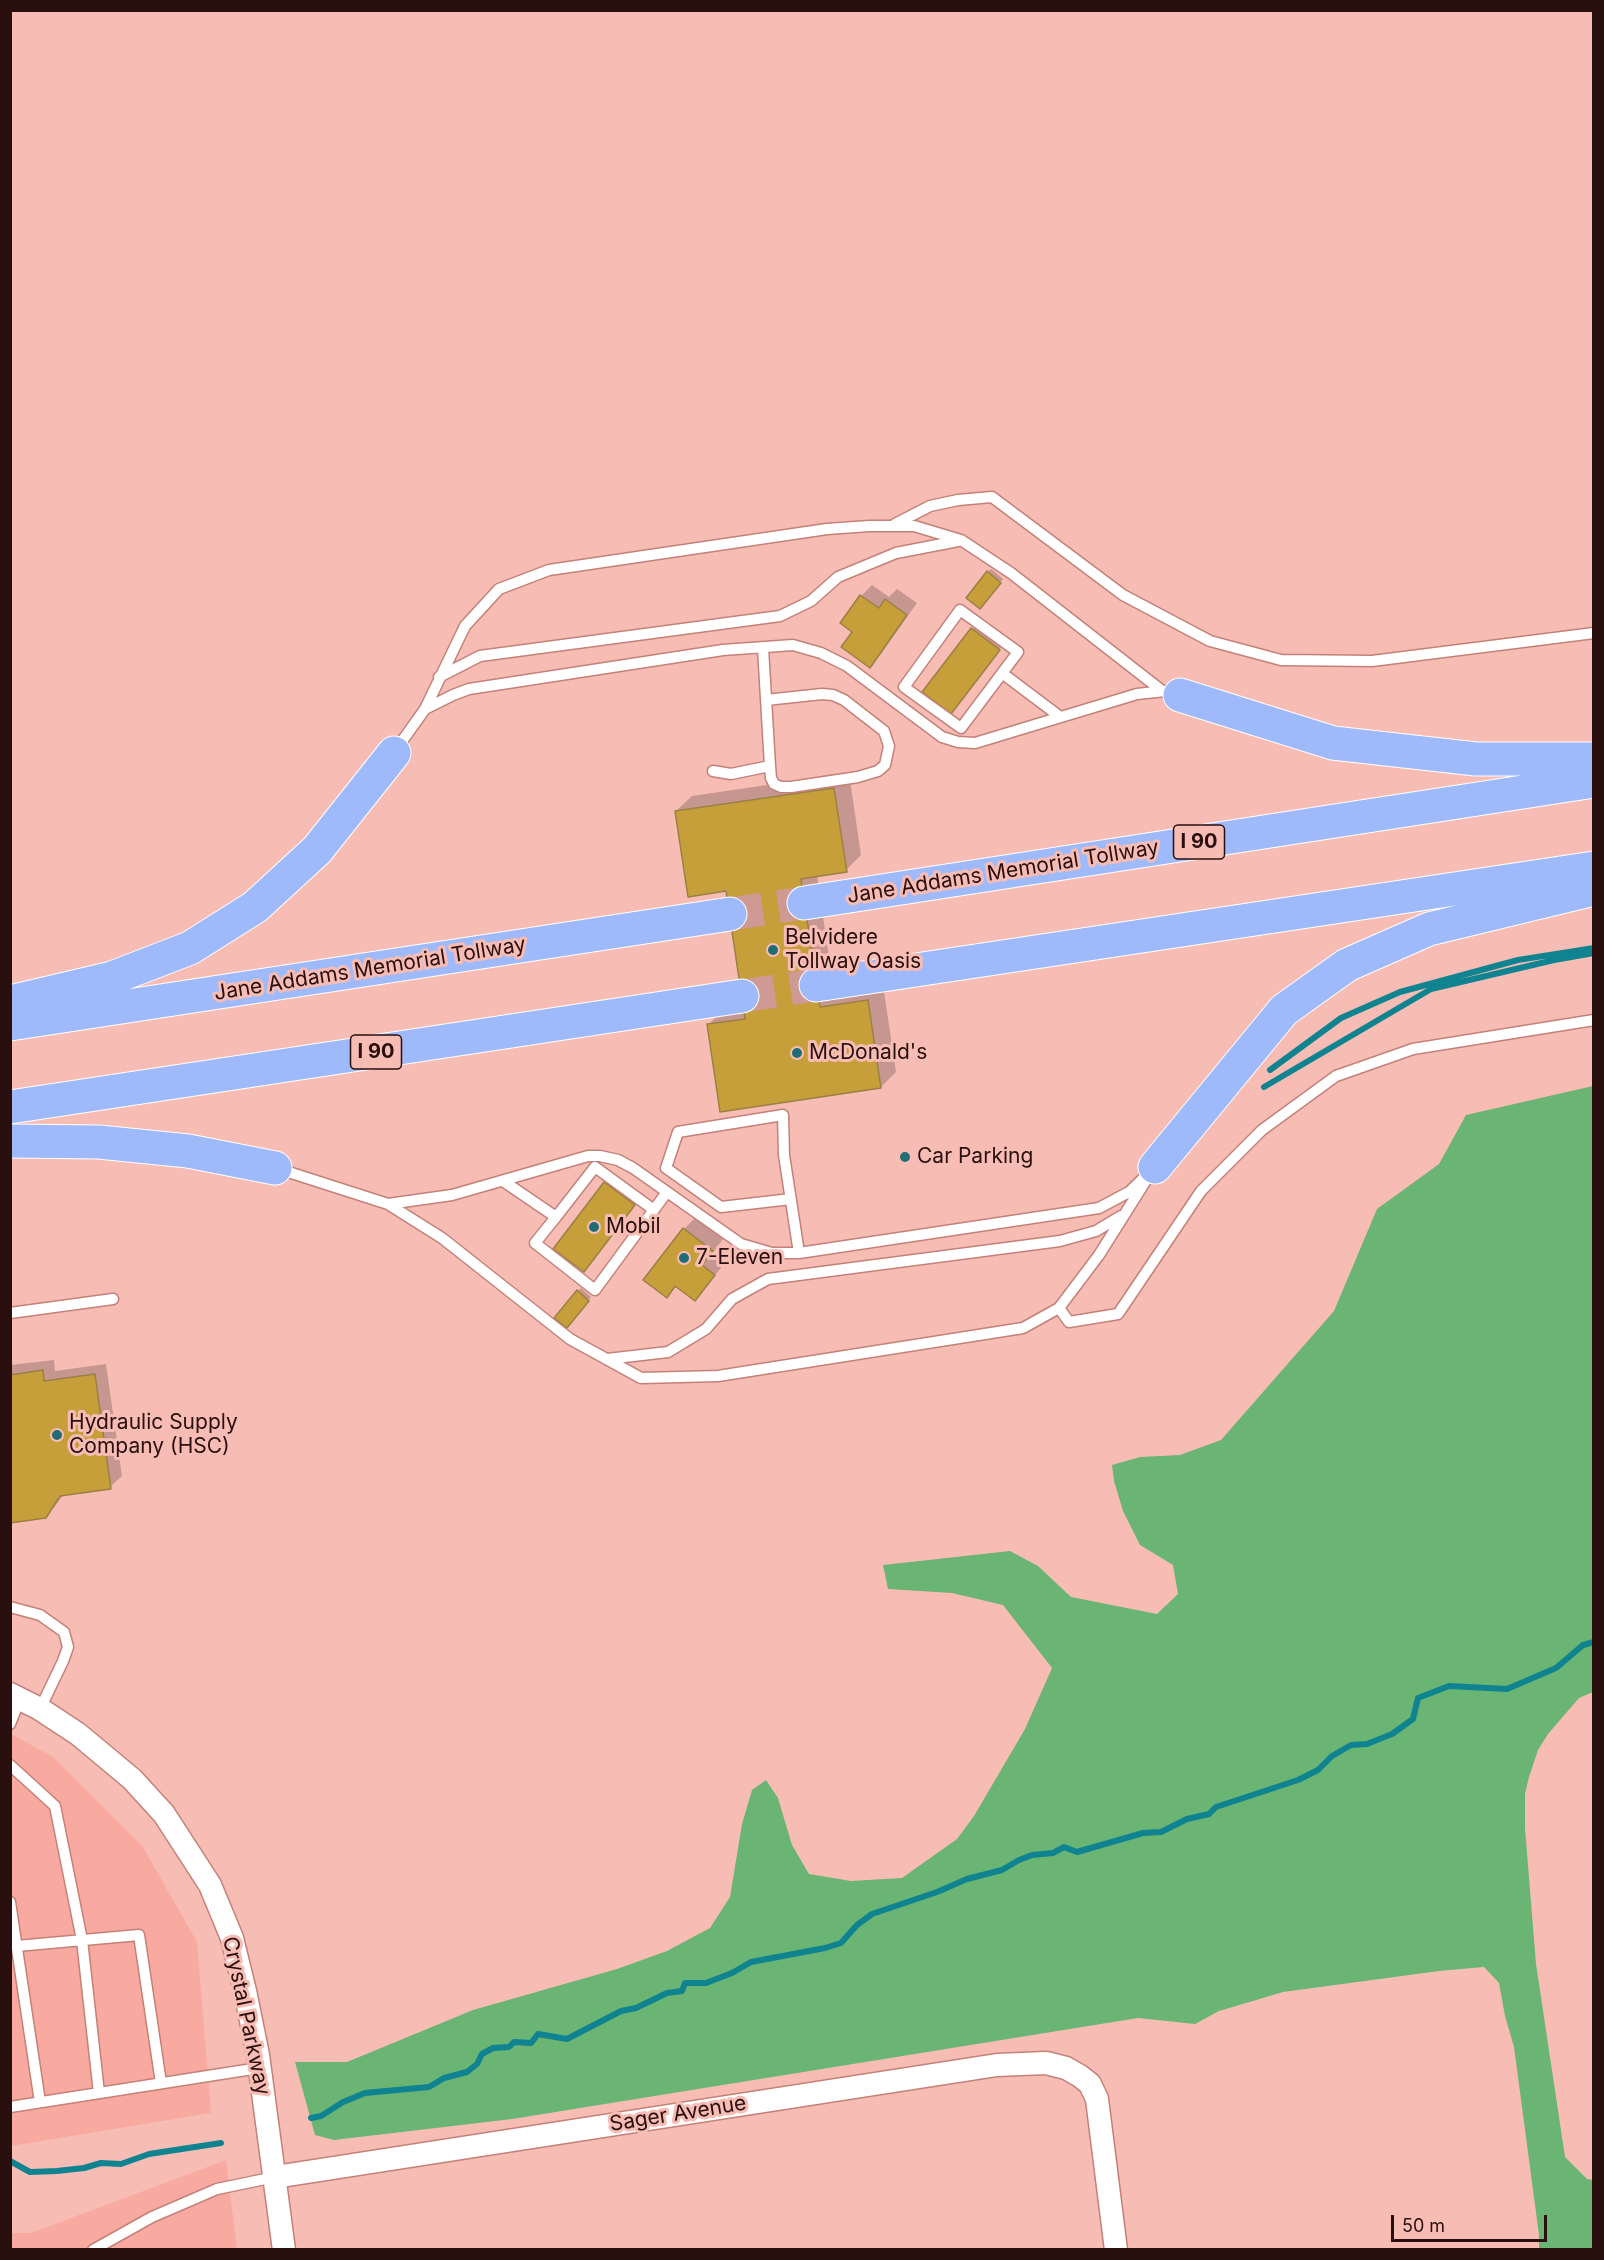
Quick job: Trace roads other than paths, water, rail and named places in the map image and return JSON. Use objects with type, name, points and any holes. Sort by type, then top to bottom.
[{"type":"highway","points":[[1171,693],[1334,743],[1476,759],[1593,759]]},
{"type":"highway","points":[[10,1002],[112,978],[190,948],[255,907],[317,850],[394,753]]},
{"type":"highway","name":"Jane Addams Memorial Tollway","points":[[804,903],[1593,781]]},
{"type":"highway","points":[[816,985],[1593,868]]},
{"type":"highway","points":[[1155,1167],[1284,1010],[1347,965],[1429,929],[1593,889]]},
{"type":"highway","name":"Jane Addams Memorial Tollway","points":[[10,1024],[730,914]]},
{"type":"highway","name":"I 90","points":[[10,1107],[742,996]]},
{"type":"highway","points":[[10,1141],[99,1142],[188,1150],[275,1168]]},
{"type":"street","name":"Crystal Parkway","points":[[24,1701],[78,1734],[132,1779],[164,1814],[210,1886],[232,1938],[245,1991],[259,2068],[284,2250]]},
{"type":"street","name":"Sager Avenue","points":[[275,2177],[997,2065],[1046,2063],[1066,2068],[1080,2076],[1090,2084],[1097,2098],[1116,2250]]},
{"type":"lane","points":[[892,526],[930,506],[958,500],[992,497],[1123,595],[1210,641],[1281,660],[1372,661],[1593,633]]},
{"type":"lane","points":[[394,753],[425,709],[465,626],[499,589],[549,570],[827,529],[914,526],[961,540],[1011,573],[1171,693]]},
{"type":"lane","points":[[439,677],[480,656],[780,616],[811,601],[838,577],[896,553],[961,540]]},
{"type":"lane","points":[[893,701],[960,610],[1017,651],[961,729],[904,687]]},
{"type":"lane","points":[[425,709],[470,689],[723,650],[793,645],[821,653],[847,666],[942,737],[958,742],[975,743],[1137,694],[1171,693]]},
{"type":"lane","points":[[763,648],[766,700],[770,766],[774,784],[781,787],[858,777],[878,771],[885,765],[889,746],[888,737],[879,725],[843,700],[833,695],[822,694],[766,700]]},
{"type":"lane","points":[[1002,673],[1059,716]]},
{"type":"lane","points":[[713,771],[738,773],[770,766]]},
{"type":"lane","points":[[1059,1308],[1069,1322],[1118,1314],[1201,1191],[1262,1130],[1336,1076],[1413,1049],[1593,1020]]},
{"type":"lane","points":[[791,1199],[722,1207],[666,1168],[678,1132],[783,1115],[784,1155],[800,1253]]},
{"type":"lane","points":[[388,1204],[452,1195],[588,1156],[600,1156],[618,1160],[633,1168],[741,1244],[772,1253],[800,1253],[1099,1208],[1129,1192],[1155,1167]]},
{"type":"lane","points":[[654,1210],[595,1167],[535,1243],[595,1290],[654,1210],[667,1192]]},
{"type":"lane","points":[[275,1168],[388,1204],[442,1238],[570,1339],[641,1378],[718,1376],[1023,1328],[1059,1308],[1099,1255],[1155,1167]]},
{"type":"lane","points":[[503,1180],[556,1217]]},
{"type":"lane","points":[[607,1359],[668,1352],[706,1329],[732,1299],[768,1279],[1060,1241],[1096,1231],[1125,1214]]},
{"type":"lane","points":[[10,1313],[113,1299]]},
{"type":"lane","points":[[10,1607],[40,1616],[64,1632],[68,1647],[63,1661],[24,1701],[10,1724]]},
{"type":"lane","points":[[10,1765],[55,1806],[82,1940],[99,2093]]},
{"type":"lane","points":[[10,1902],[40,2102]]},
{"type":"lane","points":[[17,1946],[139,1935],[162,2083]]},
{"type":"lane","points":[[10,2107],[259,2068]]},
{"type":"lane","points":[[93,2250],[152,2217],[217,2190],[275,2177]]},
{"type":"waterway","points":[[1270,1070],[1341,1018],[1400,992],[1518,960],[1594,948]]},
{"type":"waterway","points":[[1264,1087],[1431,989],[1594,953]]},
{"type":"waterway","points":[[311,2118],[321,2116],[343,2102],[365,2093],[429,2087],[444,2078],[467,2072],[477,2064],[482,2054],[493,2048],[509,2047],[514,2042],[531,2043],[538,2034],[567,2039],[621,2011],[636,2008],[667,1993],[682,1991],[685,1983],[706,1983],[732,1973],[751,1962],[841,1943],[857,1925],[872,1914],[937,1892],[967,1879],[1002,1870],[1032,1855],[1053,1853],[1064,1847],[1077,1852],[1143,1833],[1161,1832],[1187,1819],[1209,1814],[1216,1807],[1298,1780],[1318,1770],[1332,1756],[1351,1745],[1367,1744],[1392,1734],[1413,1719],[1418,1698],[1449,1686],[1507,1689],[1556,1668],[1583,1645],[1594,1642]]},
{"type":"waterway","points":[[10,2161],[30,2172],[57,2171],[84,2168],[101,2163],[121,2164],[149,2154],[221,2143]]},
{"type":"tunnel","points":[[730,914],[804,903]]},
{"type":"tunnel","points":[[742,996],[816,985]]},
{"type":"place","name":"Belvidere Tollway Oasis","points":[[773,950]]},
{"type":"place","name":"McDonald's","points":[[797,1053]]},
{"type":"place","name":"Car Parking","points":[[905,1157]]},
{"type":"place","name":"Mobil","points":[[594,1227]]},
{"type":"place","name":"7-Eleven","points":[[684,1258]]},
{"type":"place","name":"Hydraulic Supply Company (HSC)","points":[[57,1435]]}]
